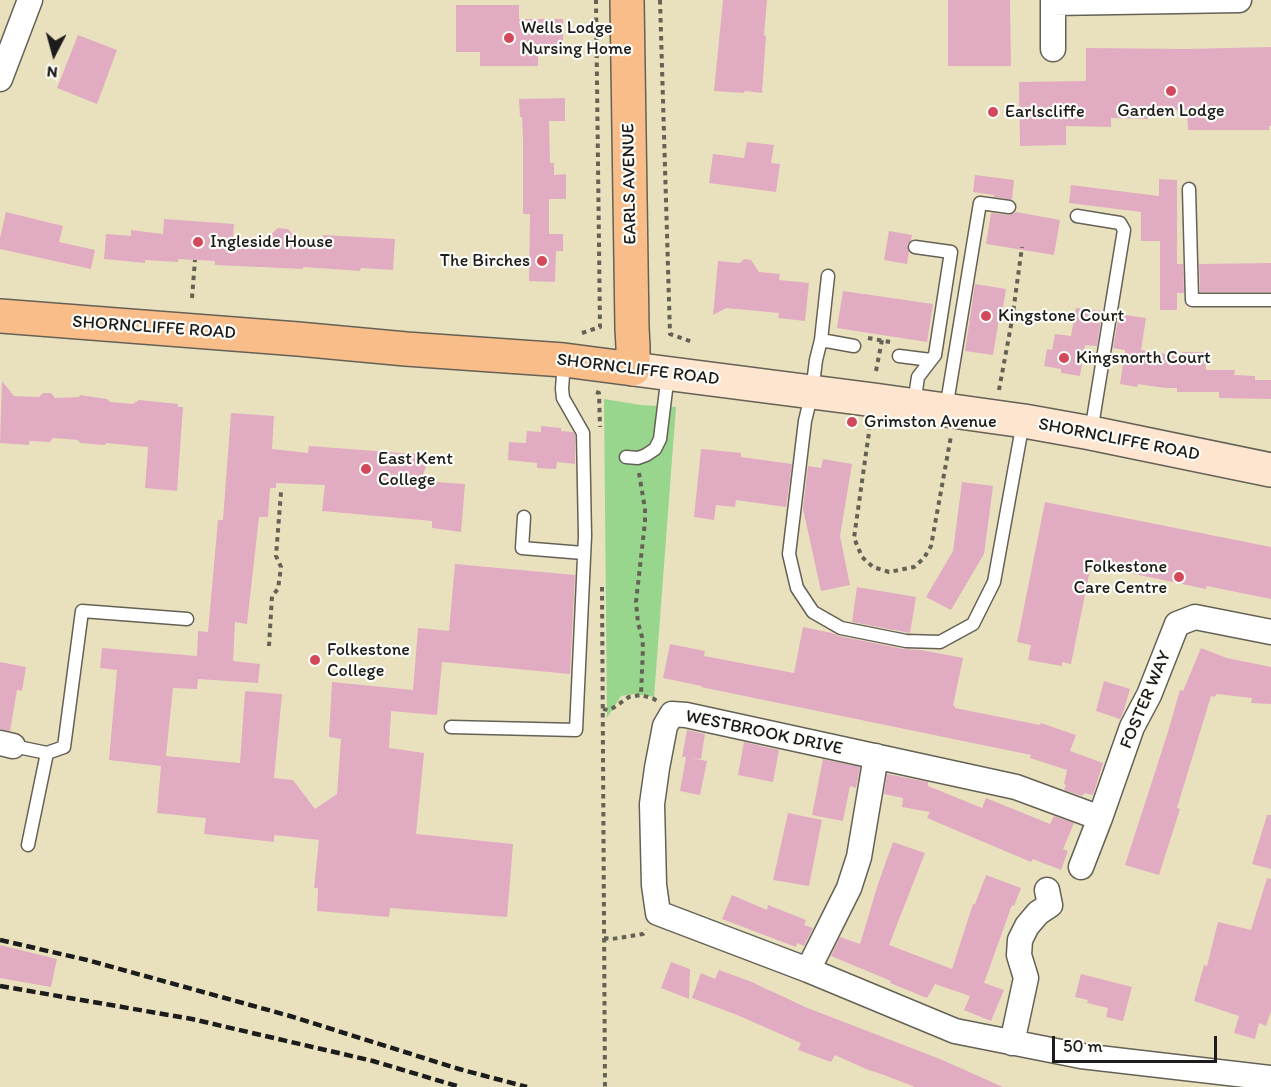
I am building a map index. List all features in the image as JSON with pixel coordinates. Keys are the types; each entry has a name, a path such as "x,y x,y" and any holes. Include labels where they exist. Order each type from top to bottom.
{"highway":[{"name":"EARLS AVENUE","path":"627,0 633,369"},
{"name":"SHORNCLIFFE ROAD","path":"0,316 564,360 633,369"}],"main road":[{"name":"SHORNCLIFFE ROAD","path":"633,369 812,392 875,386 913,406 1024,421 1271,470"}],"street":[{"path":"0,80 30,0"},
{"path":"1053,49 1053,1 1239,0"},
{"name":"FOSTER WAY","path":"1081,867 1132,727 1149,695 1177,624 1195,616 1271,632"},
{"name":"WESTBROOK DRIVE","path":"658,913 654,885 652,804 665,726 672,714 686,715 1016,787 1100,818"},
{"path":"808,970 849,888 859,857 876,756"},
{"path":"1012,1043 1025,984 1025,974 1019,955 1020,940 1027,926 1050,905 1047,891"},
{"path":"658,913 808,970 955,1031 1081,1056 1271,1078"}],"lane":[{"path":"1190,189 1192,300 1271,300"},
{"path":"950,411 980,203 1009,207"},
{"path":"1077,216 1120,223 1124,230 1091,433"},
{"path":"913,406 918,377 935,355 951,252 915,247"},
{"path":"828,276 821,340 805,421 789,554 797,588 813,612 841,628 906,641 940,642 973,624 994,582 1024,421"},
{"path":"821,340 854,346"},
{"path":"899,356 931,360"},
{"path":"451,727 576,730 585,536 583,433 563,398 564,360"},
{"path":"632,458 646,455 655,449 660,440 669,373"},
{"path":"524,516 522,548 584,553"},
{"path":"6,744 47,753 64,747 82,611 187,619"},
{"path":"28,844 47,753"}],"path":[{"path":"582,333 600,327 596,0"},
{"path":"660,0 670,334 693,342"},
{"path":"999,390 1022,247"},
{"path":"192,298 195,260"},
{"path":"882,340 854,538 861,557 873,567 889,572 915,567 931,546 950,411"},
{"path":"599,393 600,428"},
{"path":"632,458 645,509 636,602 643,647 641,695"},
{"path":"269,646 272,596 278,589 281,567 276,556 281,492"},
{"path":"602,580 605,1087"},
{"path":"603,709 608,710 629,697 641,695 654,699 672,714"},
{"path":"604,938 644,934 655,923 658,913"}],"green space":[{"path":"604,399 641,405 676,407 654,697 634,694 621,696 607,718"}],"building":[{"path":"723,0 767,0 762,93 714,91"},
{"path":"948,0 1010,0 1011,66 948,66"},
{"name":"Wells Lodge Nursing Home","path":"456,5 519,5 519,19 563,19 563,52 538,52 538,66 480,66 480,52 456,52"},
{"path":"78,35 117,50 97,104 57,88"},
{"path":"1271,47 1271,126 1269,130 1188,130 1187,110 1148,110 1148,119 1111,118 1111,127 1066,126 1066,145 1020,146 1019,82 1086,81 1086,48"},
{"path":"565,98 565,121 549,121 550,163 554,163 554,175 566,174 566,199 549,199 549,234 563,234 563,251 556,251 555,282 529,281 530,214 523,214 523,139 519,99"},
{"path":"747,142 774,145 771,163 780,164 776,192 709,183 713,154 744,158"},
{"path":"975,175 1014,180 1012,200 973,192"},
{"path":"1159,179 1177,180 1177,264 1183,264 1184,293 1177,293 1177,310 1160,310 1160,241 1141,241 1141,212 1069,203 1071,185 1159,196"},
{"path":"6,212 63,226 59,242 95,250 91,269 0,249"},
{"path":"1016,212 1060,220 1054,255 986,244 991,213 1008,215"},
{"path":"164,219 234,224 233,237 267,238 278,228 288,229 298,240 323,242 323,235 395,239 393,270 361,268 360,271 215,265 215,261 178,259 178,262 145,260 145,263 104,259 106,234 131,236 131,230 163,234"},
{"path":"889,231 912,235 907,245 909,252 907,264 884,260"},
{"path":"744,259 751,260 759,272 780,274 779,280 809,283 805,321 778,318 779,313 726,308 713,315 718,261 740,263"},
{"path":"1271,263 1271,292 1200,292 1199,264"},
{"name":"Kingstone Court","path":"975,284 1006,289 993,355 965,351"},
{"path":"843,291 933,304 927,342 837,328"},
{"path":"1076,308 1102,311 1097,346 1085,345 1080,376 1061,373 1061,369 1044,366 1047,349 1052,350 1055,334 1071,336"},
{"path":"1119,314 1146,318 1141,350 1182,357 1182,352 1205,352 1206,370 1235,370 1234,375 1255,376 1255,380 1271,380 1271,399 1219,398 1219,392 1177,392 1177,388 1138,384 1137,387 1120,384 1125,350 1113,348"},
{"path":"2,381 14,396 39,397 43,393 51,393 55,398 79,397 80,395 107,399 110,402 133,404 139,400 178,404 178,407 183,407 177,491 145,488 148,447 80,443 78,440 53,438 50,442 29,441 29,445 0,443"},
{"path":"231,413 274,416 272,449 308,453 309,446 430,455 421,481 465,484 461,532 432,528 432,521 322,511 325,485 276,483 276,488 270,488 268,517 259,517 247,624 235,622 233,661 260,664 258,683 198,679 197,689 173,688 166,756 240,763 245,691 282,694 274,778 293,780 315,809 337,794 341,739 329,737 332,682 413,690 418,628 449,631 455,564 575,575 570,674 442,662 437,715 391,711 389,748 424,753 416,834 513,844 507,917 390,908 389,917 317,911 318,888 314,888 319,840 274,835 274,842 204,834 206,818 157,813 161,766 109,760 117,670 100,668 102,648 197,656 198,631 208,632 218,520 223,520"},
{"path":"541,426 573,432 575,435 575,464 557,462 556,469 537,468 537,463 508,460 509,442 526,443 527,431 541,432"},
{"path":"701,449 741,453 741,457 792,464 786,507 736,500 735,507 716,505 714,520 694,517"},
{"path":"823,459 852,464 840,536 850,585 821,591 803,509 808,466 821,468"},
{"path":"962,482 993,486 984,554 951,610 926,597 953,551"},
{"name":"Folkestone Care Centre","path":"1045,502 1271,547 1271,599 1207,586 1206,589 1091,565 1071,664 1062,662 1062,666 1028,660 1031,645 1017,642"},
{"path":"857,587 916,597 910,633 852,622"},
{"path":"803,627 904,649 963,658 953,706 1040,725 1041,723 1076,735 1070,751 1103,763 1093,795 1084,793 1083,796 1064,790 1067,770 1030,758 1031,755 663,678 670,644 705,651 704,656 794,673"},
{"path":"1201,648 1227,658 1271,667 1271,704 1251,703 1252,698 1217,694 1214,697 1211,696 1159,875 1125,865 1180,690 1183,691"},
{"path":"0,662 26,667 22,691 17,690 10,731 0,729"},
{"path":"1104,681 1130,689 1120,719 1096,711"},
{"path":"687,730 705,734 701,759 691,758 707,761 700,795 680,791 686,757 682,757"},
{"path":"744,742 779,750 773,782 738,775"},
{"path":"823,759 860,767 856,788 850,786 843,821 812,815"},
{"path":"887,774 928,782 928,786 982,808 986,798 1050,824 1054,816 1074,823 1063,849 1068,851 1061,870 1033,859 1031,862 927,818 930,812 902,807 903,798 884,794"},
{"path":"788,813 822,820 809,886 773,880"},
{"path":"1267,815 1271,815 1271,869 1252,864"},
{"path":"893,842 925,853 889,945 952,969 973,904 975,904 986,875 1021,888 1014,906 1012,905 984,983 1004,990 991,1021 964,1010 970,996 935,984 927,998 831,956 840,937 860,944"},
{"path":"1267,878 1271,879 1271,1011 1266,1026 1259,1023 1255,1039 1234,1033 1239,1016 1194,1001 1204,965 1207,966 1218,922 1251,930"},
{"path":"732,895 767,910 768,905 806,920 804,925 813,928 804,946 797,943 796,947 722,919"},
{"path":"0,945 57,959 51,987 0,978"},
{"path":"671,962 690,969 689,999 661,988"},
{"path":"719,970 752,982 805,1007 940,1059 1003,1087 915,1087 835,1055 831,1062 798,1050 801,1043 692,998 701,973 715,979"},
{"path":"1081,974 1132,987 1123,1021 1106,1017 1108,1008 1087,1003 1088,1000 1075,997"}],"railway":[{"path":"0,940 87,960 290,1016 459,1069 527,1087"},
{"path":"0,986 192,1019 373,1061 460,1087"}],"place":[{"name":"Wells Lodge Nursing Home","path":"509,38"},
{"name":"Garden Lodge","path":"1171,91"},
{"name":"Earlscliffe","path":"993,112"},
{"name":"Ingleside House","path":"198,242"},
{"name":"The Birches","path":"542,261"},
{"name":"Kingstone Court","path":"986,316"},
{"name":"Kingsnorth Court","path":"1064,358"},
{"name":"Grimston Avenue","path":"852,422"},
{"name":"East Kent College","path":"366,469"},
{"name":"Folkestone Care Centre","path":"1179,577"},
{"name":"Folkestone College","path":"315,660"}]}
